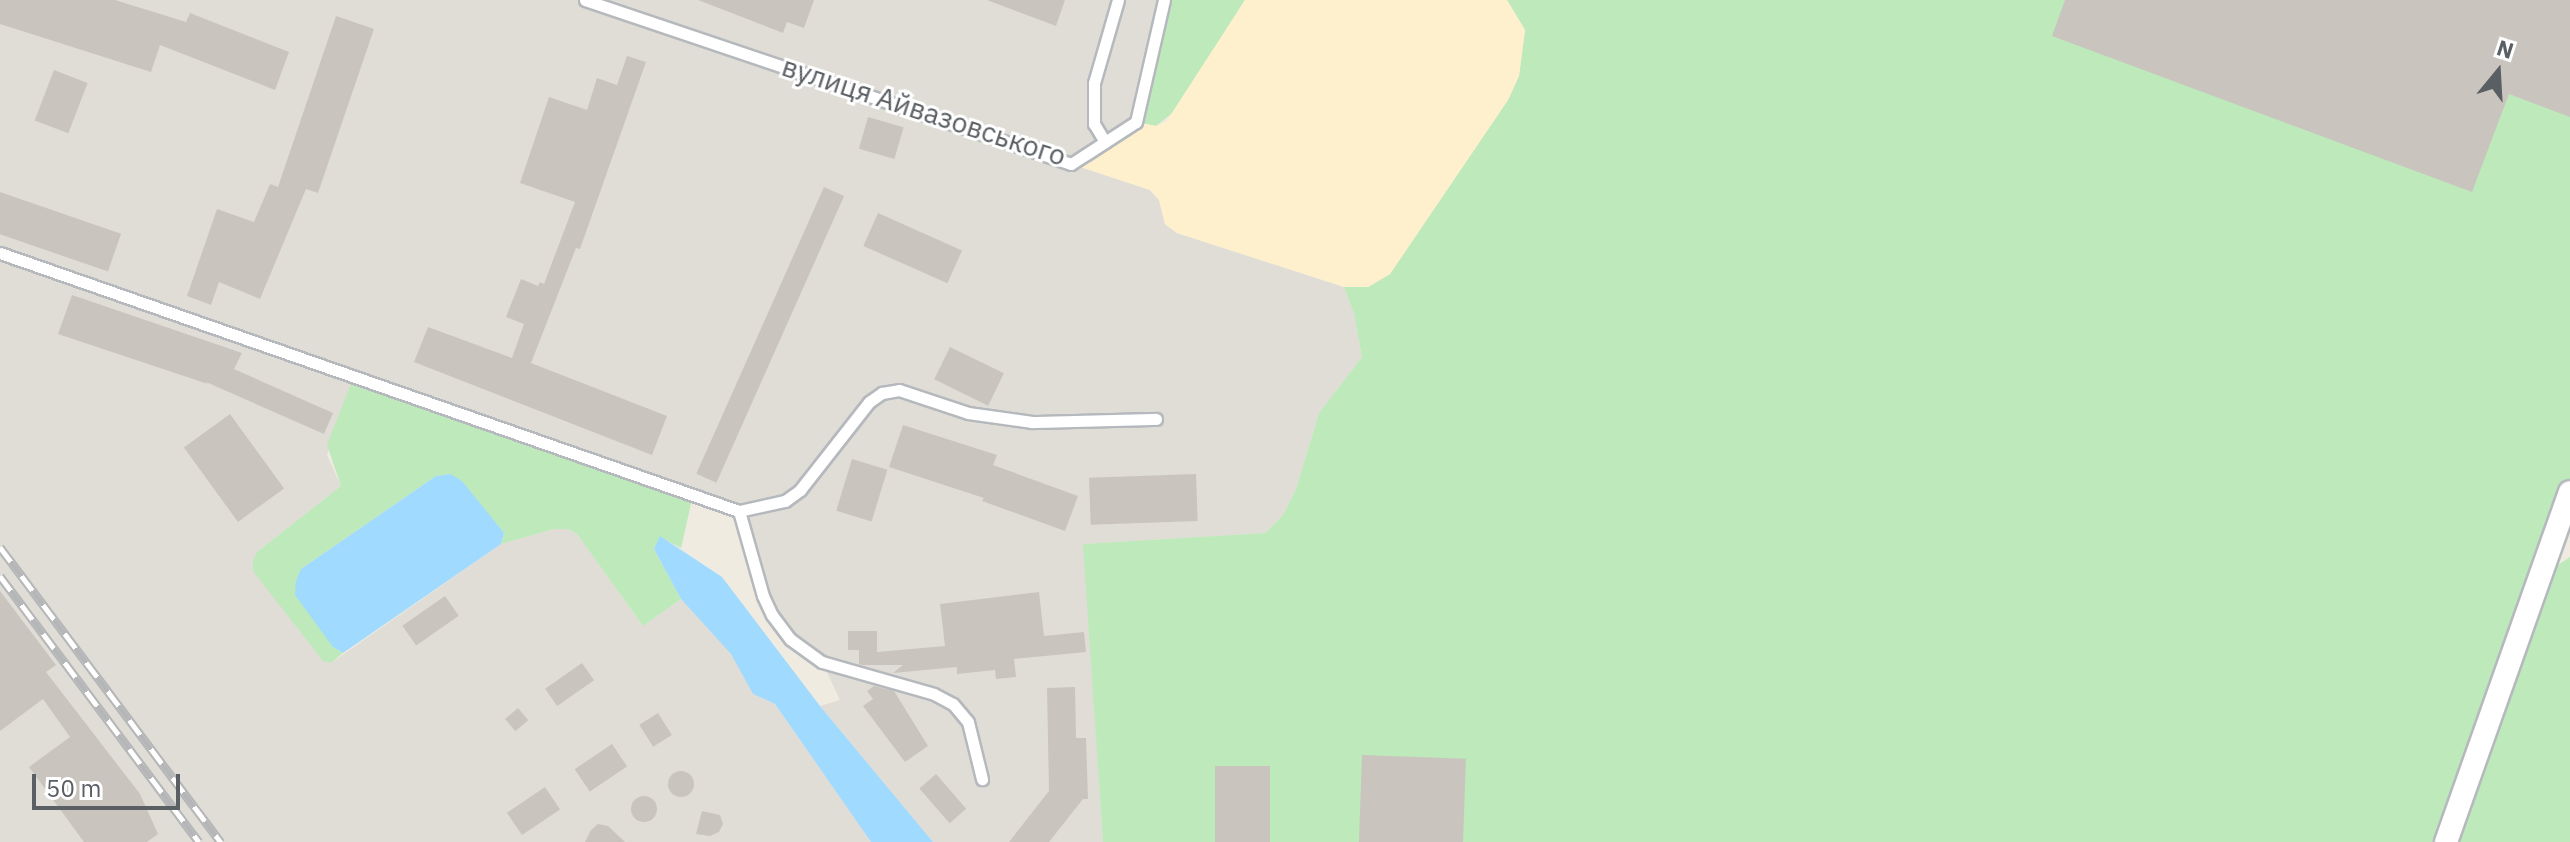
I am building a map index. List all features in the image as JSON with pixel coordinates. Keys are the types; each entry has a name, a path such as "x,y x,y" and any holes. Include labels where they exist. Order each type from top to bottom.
{"street":[{"path":"2446,842 2570,492"}],"lane":[{"name":"вулиця Айвазовського","path":"585,0 1071,164 1136,122 1164,0"},
{"path":"1105,142 1094,124 1094,83 1118,0"},
{"path":"0,253 739,511 785,501 800,490 869,402 882,393 899,390 968,413 1032,422 1156,419"},
{"path":"739,511 763,596 772,615 790,639 822,662 844,671 934,694 953,704 968,722 982,779"}],"shaded area":[{"path":"0,0 1164,0 1136,122 1072,164 1150,190 1159,200 1165,224 1177,233 1344,287 1354,314 1362,357 1319,413 1296,489 1283,515 1265,533 1084,544 1103,842 933,842 820,706 840,700 822,662 772,615 739,511 355,377 327,455 341,486 257,552 331,663 501,544 554,529 568,529 577,534 643,626 681,599 732,654 753,694 775,704 871,842 0,842"}],"green space":[{"path":"1164,0 1245,0 1175,111 1156,126 1136,122"},
{"path":"1507,0 2570,0 2570,501 2546,573 2570,557 2570,842 1103,842 1083,544 1265,533 1283,515 1296,489 1319,413 1362,357 1354,314 1344,287 1368,287 1390,274 1508,100 1519,76 1525,30"},
{"path":"354,376 693,495 681,548 660,537 654,549 681,599 643,626 577,534 568,529 554,529 501,544 504,533 450,474 436,476 301,569 333,647 343,653 331,663 323,661 253,571 253,560 257,552 341,486 327,445"}],"sand":[{"path":"1245,0 1507,0 1525,30 1519,76 1508,100 1390,274 1368,287 1344,287 1177,233 1165,224 1159,200 1150,190 1071,164 1136,122 1156,126 1166,122"}],"water":[{"path":"450,474 462,481 504,533 501,544 343,653 333,647 295,595 301,569 436,476"},
{"path":"660,536 722,577 820,706 933,842 871,842 775,704 753,694 731,654 681,599 654,549"}],"building":[{"path":"0,0 115,0 186,22 190,13 289,52 275,90 160,45 151,72 0,24"},
{"path":"698,0 814,0 804,28 787,22 783,33"},
{"path":"987,0 1065,0 1056,26"},
{"path":"2065,0 2570,0 2570,117 2509,94 2472,192 2052,36"},
{"path":"336,16 374,29 318,193 306,189 260,299 219,282 211,305 187,296 217,209 254,222 270,184 278,187"},
{"path":"627,56 646,62 580,249 576,248 531,363 667,416 652,455 414,362 428,327 512,358 524,324 506,317 521,279 538,286 540,282 544,284 575,202 520,183 549,97 587,110 597,78 617,85"},
{"path":"54,70 88,83 68,133 35,120"},
{"path":"868,117 904,127 894,159 859,149"},
{"path":"824,187 844,196 716,483 696,474"},
{"path":"0,192 121,234 108,271 0,234"},
{"path":"878,213 962,250 947,283 863,246"},
{"path":"72,295 242,353 234,369 333,413 324,434 206,382 208,384 58,334"},
{"path":"950,347 1004,373 988,406 934,379"},
{"path":"230,414 284,488 238,522 184,448"},
{"path":"903,425 997,455 993,465 1078,496 1065,531 982,501 984,498 889,467"},
{"path":"852,459 887,470 872,521 836,511"},
{"path":"1196,474 1198,521 1091,525 1089,478"},
{"path":"0,591 56,665 46,672 140,794 158,834 147,842 84,842 29,767 70,737 43,699 0,731"},
{"path":"1039,592 1044,636 1084,632 1086,652 1014,659 1016,677 996,679 995,670 957,674 957,667 893,673 903,665 859,664 859,650 848,650 848,631 877,631 877,652 945,646 940,604"},
{"path":"445,596 459,616 416,645 402,626"},
{"path":"582,663 594,680 557,706 545,689"},
{"path":"874,686 894,691 928,746 905,762 863,706 873,699 867,691"},
{"path":"1075,687 1076,738 1086,738 1088,799 1083,799 1049,842 1009,842 1049,791 1047,688"},
{"path":"518,708 528,720 515,731 505,719"},
{"path":"658,713 672,735 653,747 639,725"},
{"path":"612,744 627,766 590,792 575,769"},
{"path":"1362,755 1466,759 1463,842 1359,842"},
{"path":"1215,766 1270,766 1270,842 1215,842"},
{"path":"681,771 690,775 694,784 690,793 681,797 672,793 668,784 672,775"},
{"path":"936,774 966,809 950,823 919,788"},
{"path":"545,787 560,809 522,835 507,813"},
{"path":"644,796 653,800 657,809 653,818 644,822 635,818 631,809 635,800"},
{"path":"702,811 720,815 723,824 719,832 710,836 696,834"},
{"path":"598,824 608,826 625,842 585,842"}],"railway":[{"path":"0,547 221,842"},
{"path":"0,576 199,842"}]}
